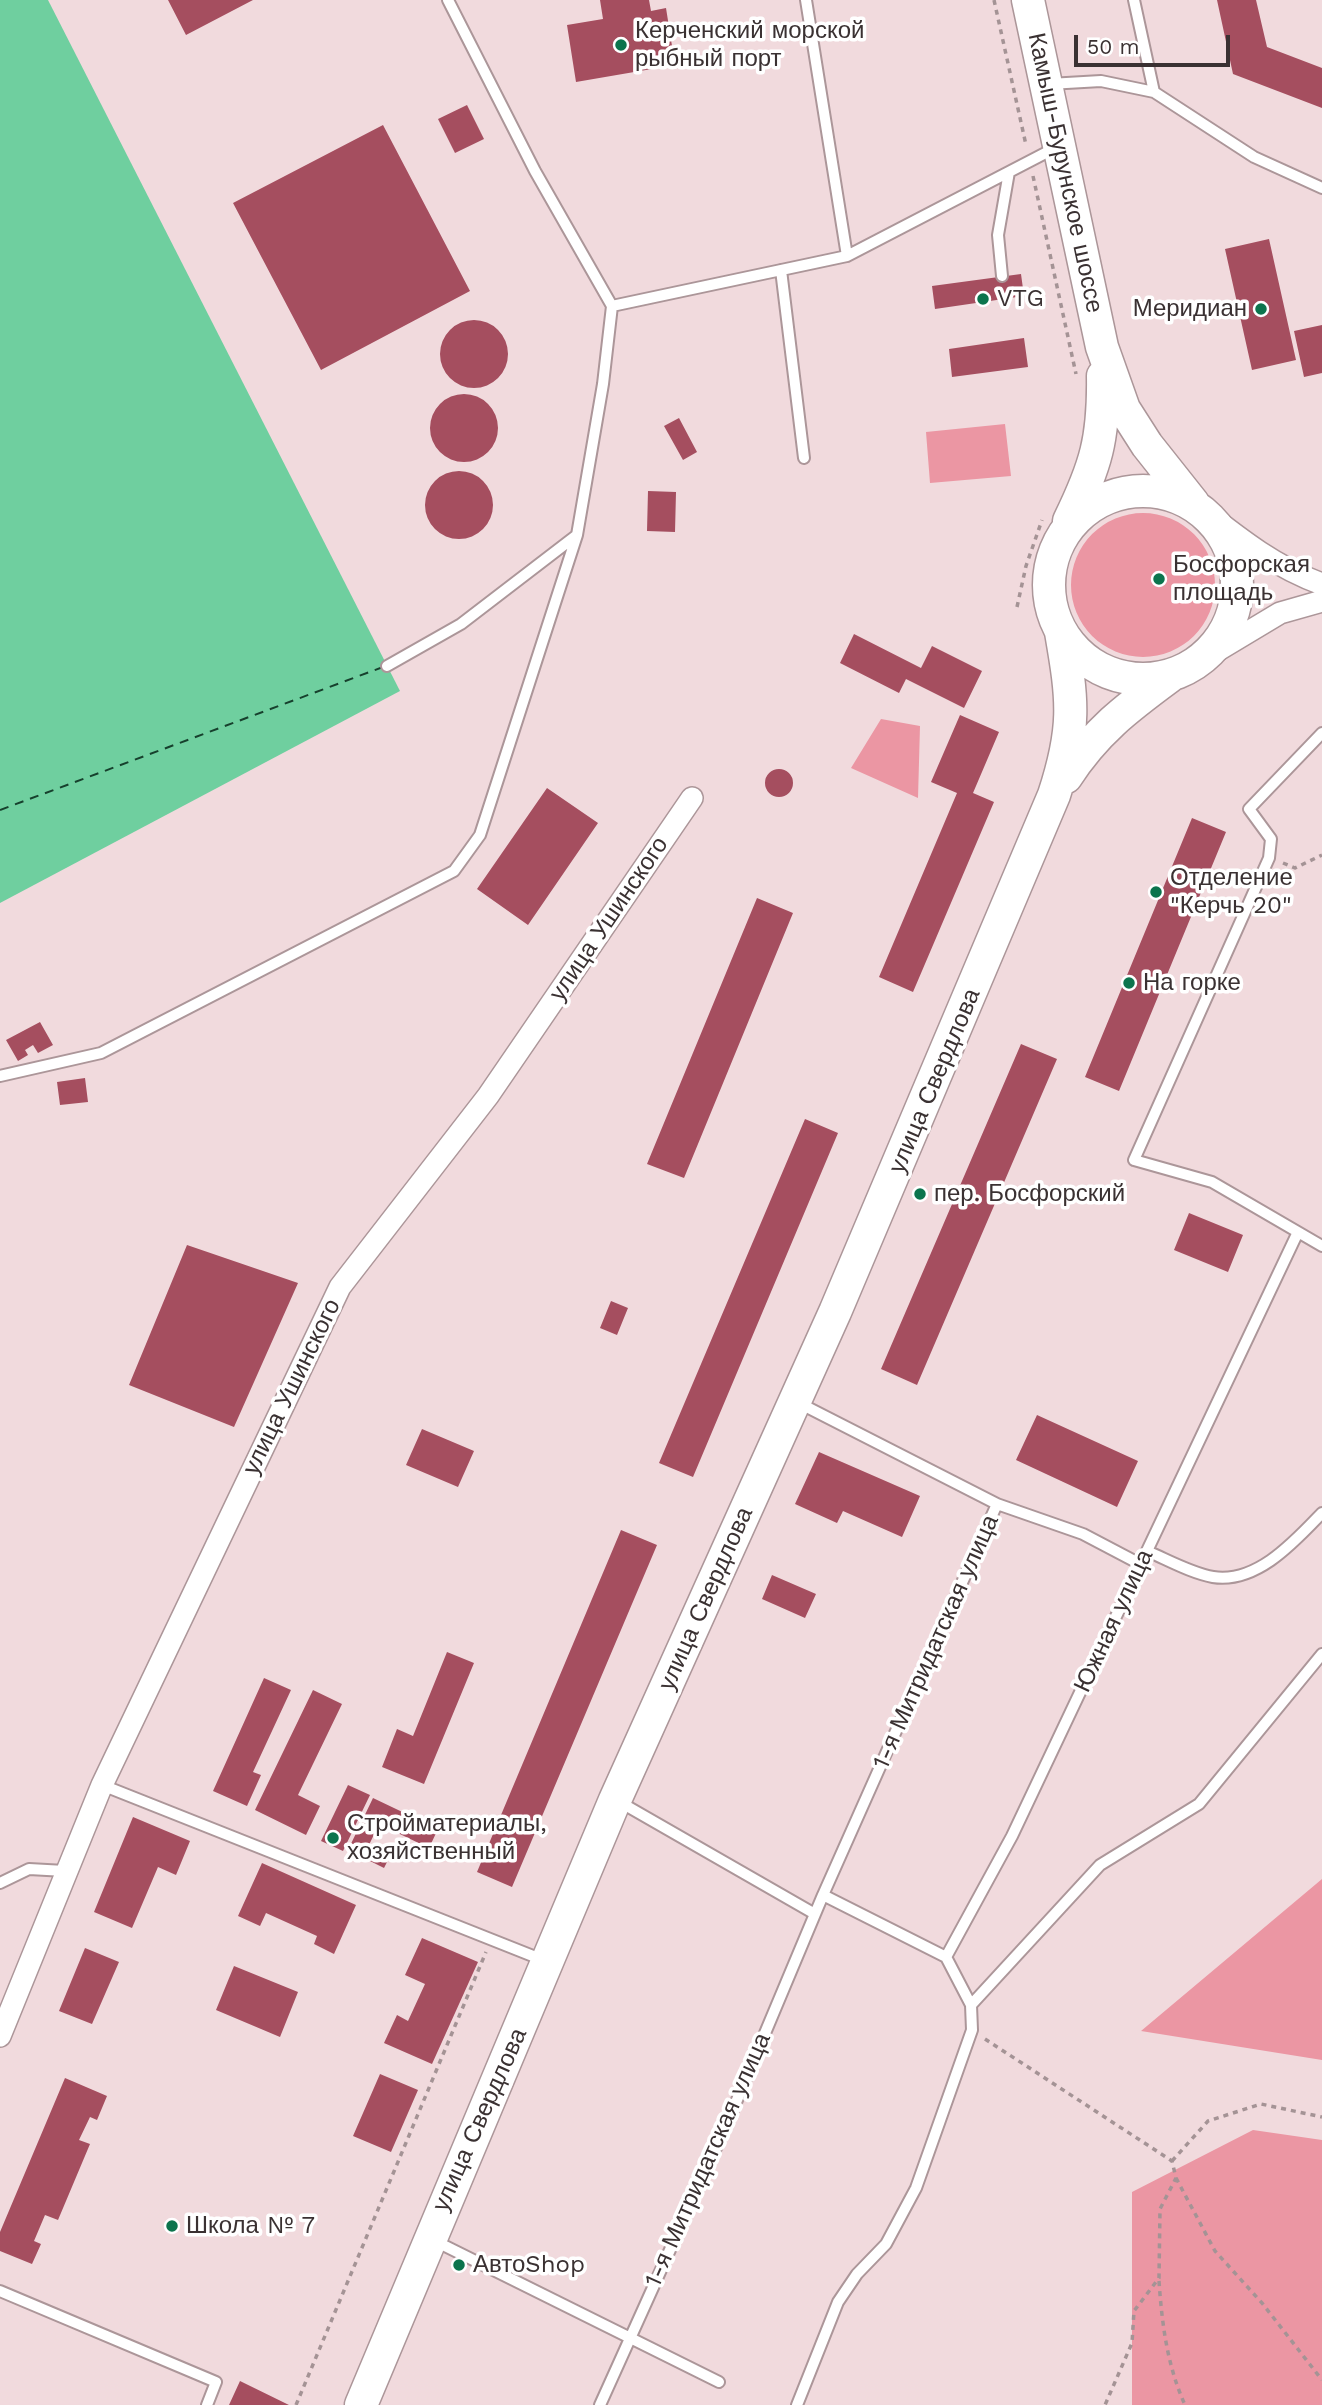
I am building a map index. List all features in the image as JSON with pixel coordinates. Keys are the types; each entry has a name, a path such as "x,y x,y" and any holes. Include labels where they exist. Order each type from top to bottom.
{"main road":[{"name":"Камыш-Бурунское шоссе","path":"1028,0 1102,347"},
{"path":"1054,796 1073,766 1108,724 1171,676 1200,661 1221,639 1234,612 1238,581 1232,551 1221,530 1147,445 1124,409 1102,347"},
{"path":"1054,796 1067,756 1073,717 1061,632 1050,602 1049,570 1091,476 1098,449 1104,423 1102,347"},
{"path":"1062,536 1084,510 1106,497 1136,490 1166,492 1199,507"},
{"path":"1061,632 1081,657 1108,673 1140,680 1171,676"},
{"name":"улица Свердлова","path":"361,2405 615,1800 795,1402 975,988 1054,796"}],"street":[{"path":"1199,507 1246,544 1293,574 1322,584"},
{"path":"1200,661 1280,612 1322,601"},
{"name":"улица Ушинского","path":"0,2036 102,1785 340,1287 488,1096 692,798"}],"lane":[{"path":"0,1076 101,1053 454,871 480,835 577,534 603,384 612,306 535,171 448,0"},
{"path":"806,0 846,256"},
{"path":"1134,0 1154,92"},
{"path":"1046,85 1101,81 1154,92 1254,158 1322,188"},
{"path":"612,306 846,256 1059,146"},
{"path":"1002,276 998,235 1009,172"},
{"path":"781,270 804,458"},
{"path":"387,666 461,624 577,534"},
{"path":"1322,733 1250,809 1271,839 1269,858 1134,1160 1212,1182 1322,1246"},
{"name":"Южная улица","path":"946,1957 1012,1836 1298,1232"},
{"path":"795,1402 997,1504 1083,1534 1142,1565"},
{"name":"1-я Митридатская улица","path":"600,2405 729,2119 823,1895 997,1504"},
{"path":"1147,1551 1210,1577 1226,1578 1259,1568 1289,1547 1322,1513"},
{"path":"971,2005 1100,1866 1199,1804 1322,1654"},
{"path":"102,1785 492,1937 549,1962"},
{"path":"615,1800 815,1914"},
{"path":"0,1882 29,1869 65,1871"},
{"path":"797,2405 838,2302 857,2274 886,2244 916,2188 972,2030 971,2005 946,1957 823,1895"},
{"path":"429,2238 719,2382"},
{"path":"0,2291 216,2382 207,2405"}],"path":[{"path":"995,0 1075,367"},
{"path":"1269,858 1295,868 1322,855"},
{"path":"296,2405 492,1937"},
{"path":"972,2030 1172,2161 1176,2178 1215,2252 1262,2303 1322,2380"},
{"path":"1172,2161 1208,2120 1262,2104 1322,2117"},
{"path":"1176,2178 1160,2209 1159,2278 1163,2331 1175,2382 1185,2405"},
{"path":"1105,2405 1132,2343 1134,2311 1159,2278"}],"shaded area":[{"path":"0,0 48,0 400,691 0,903"},
{"path":"1005,424 1011,476 930,483 926,432"},
{"path":"1143,513 1171,518 1194,534 1210,557 1215,585 1210,613 1194,636 1171,652 1143,657 1115,652 1092,636 1076,613 1071,585 1076,557 1092,534 1115,518"},
{"path":"881,719 920,726 918,798 851,768"},
{"path":"1322,1879 1322,2060 1141,2031"},
{"path":"1253,2130 1322,2140 1322,2405 1132,2405 1132,2192"}],"building":[{"path":"168,0 253,0 186,35"},
{"name":"Керченский морской рыбный порт","path":"600,0 649,0 651,11 666,8 675,65 576,82 567,25 603,19"},
{"path":"1217,0 1256,0 1267,47 1322,68 1322,108 1233,74"},
{"path":"467,105 484,139 455,153 438,119"},
{"path":"383,125 470,291 321,370 233,203"},
{"path":"1269,239 1296,360 1252,370 1225,249"},
{"path":"1021,274 1024,296 935,309 932,286"},
{"path":"474,320 487,323 498,330 505,341 508,354 505,367 498,378 487,385 474,388 461,385 450,378 443,367 440,354 443,341 450,330 461,323"},
{"path":"1322,325 1322,373 1304,377 1294,331"},
{"path":"1024,338 1028,367 952,377 949,349"},
{"path":"464,394 477,397 488,404 495,415 498,428 495,441 488,452 477,459 464,462 451,459 440,452 433,441 430,428 433,415 440,404 451,397"},
{"path":"679,418 697,452 683,460 664,426"},
{"path":"459,471 472,474 483,481 490,492 493,505 490,518 483,529 472,536 459,539 446,536 435,529 428,518 425,505 428,492 435,481 446,474"},
{"path":"648,491 676,492 675,532 647,531"},
{"path":"854,634 921,668 932,646 982,671 964,708 906,679 899,693 840,663"},
{"path":"960,715 999,732 973,793 994,802 913,992 879,977 957,793 931,782"},
{"path":"779,769 789,773 793,783 789,793 779,797 769,793 765,783 769,773"},
{"path":"547,788 598,823 528,925 477,889"},
{"path":"1192,818 1226,832 1119,1091 1085,1077"},
{"path":"757,898 793,913 684,1178 647,1164"},
{"path":"40,1022 53,1045 38,1053 33,1045 25,1050 28,1055 18,1061 6,1040"},
{"path":"1021,1044 1057,1059 917,1385 881,1369"},
{"path":"85,1078 88,1102 60,1105 57,1082"},
{"path":"805,1119 838,1133 693,1477 659,1463"},
{"path":"1189,1213 1243,1235 1228,1272 1174,1250"},
{"path":"187,1245 298,1283 234,1427 129,1385"},
{"path":"611,1301 628,1308 617,1335 600,1328"},
{"path":"1037,1415 1138,1461 1117,1507 1016,1460"},
{"path":"422,1429 474,1451 458,1487 406,1465"},
{"path":"819,1452 920,1496 902,1537 843,1511 837,1523 795,1504"},
{"path":"621,1530 657,1545 512,1887 477,1872"},
{"path":"772,1575 816,1594 805,1618 762,1599"},
{"path":"447,1652 474,1663 424,1784 382,1767 397,1729 413,1736"},
{"path":"264,1678 291,1690 253,1772 261,1775 247,1806 213,1791"},
{"path":"313,1690 342,1704 298,1795 320,1806 306,1835 255,1810"},
{"path":"348,1785 370,1795 343,1851 321,1841"},
{"path":"373,1798 438,1829 429,1848 379,1824 369,1845 390,1856 384,1868 348,1850"},
{"path":"133,1817 190,1841 176,1875 158,1867 132,1928 94,1912"},
{"path":"262,1863 356,1905 334,1954 314,1944 317,1936 266,1913 260,1926 238,1916"},
{"path":"422,1938 478,1962 432,2064 384,2043 397,2015 408,2021 425,1984 405,1975"},
{"path":"85,1948 119,1962 92,2024 59,2011"},
{"path":"234,1966 298,1992 280,2037 216,2010"},
{"path":"380,2074 418,2090 391,2152 353,2136"},
{"path":"65,2078 107,2096 97,2120 90,2117 79,2140 90,2144 58,2220 45,2215 34,2241 41,2244 32,2264 0,2251 0,2232"},
{"path":"240,2381 289,2405 229,2405"}],"ferry route":[{"path":"0,810 383,667"}],"place":[{"name":"Керченский морской рыбный порт","path":"621,45"},
{"name":"VTG","path":"983,299"},
{"name":"Меридиан","path":"1261,309"},
{"name":"Босфорская площадь","path":"1159,579"},
{"name":"Отделение \"Керчь 20\"","path":"1156,892"},
{"name":"На горке","path":"1129,983"},
{"name":"пер. Босфорский","path":"920,1194"},
{"name":"Стройматериалы, хозяйственный","path":"333,1838"},
{"name":"Школа № 7","path":"172,2226"},
{"name":"АвтоShop","path":"459,2265"}]}
